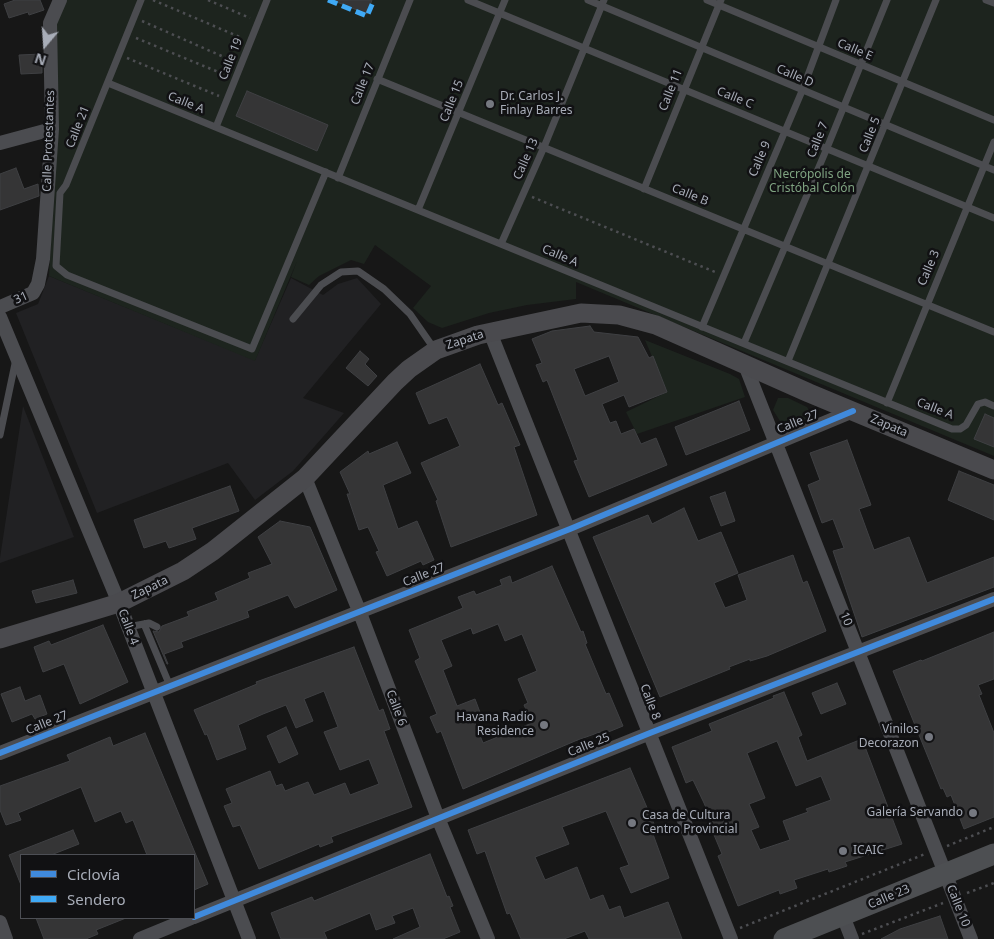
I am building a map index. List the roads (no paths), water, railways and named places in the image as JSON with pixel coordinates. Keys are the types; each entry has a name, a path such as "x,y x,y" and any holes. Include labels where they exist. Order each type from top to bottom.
{"main road":[{"name":"Zapata","path":"0,639 119,603 183,571 214,551 305,478 395,382 409,369 436,350 490,332 581,313 609,314 656,325 745,365 994,470"},
{"name":"Calle 23","path":"784,939 994,854"}],"street":[{"name":"Calle Protestantes","path":"38,284 43,259 52,129 50,22 60,0"},
{"path":"0,144 52,129"},
{"name":"31","path":"0,307 33,293 38,284"},
{"name":"Calle 4","path":"0,317 119,603 249,939"},
{"name":"Calle 8","path":"490,332 570,529 729,936"},
{"name":"10","path":"745,365 945,874"},
{"name":"Calle 27","path":"0,753 570,529 853,411"},
{"name":"Calle 6","path":"305,478 360,613 438,818 488,939"},
{"name":"Calle 25","path":"195,916 650,733 994,599"},
{"name":"Calle 10","path":"945,874 971,939"},
{"path":"843,916 852,938"},
{"name":"Calle 25","path":"140,939 187,919"},
{"path":"0,922 6,939"}],"lane":[{"name":"Calle 21","path":"142,0 66,184 60,193 56,266 67,275 252,349 326,172"},
{"name":"Calle 19","path":"216,127 266,0"},
{"name":"Calle 17","path":"338,178 410,0"},
{"name":"Calle C","path":"468,0 994,218"},
{"name":"Calle 15","path":"418,210 460,112 504,0"},
{"name":"Calle D","path":"588,0 603,3 701,48 994,170"},
{"name":"Calle E","path":"707,0 720,2 818,47 994,120"},
{"name":"Calle 9","path":"702,327 802,91 836,0"},
{"name":"Calle 7","path":"744,342 827,148 887,0"},
{"name":"Calle 5","path":"788,361 886,126 936,0"},
{"path":"986,0 994,3"},
{"name":"Calle 11","path":"644,188 720,2"},
{"name":"Calle 13","path":"501,244 544,147 603,3"},
{"name":"Calle B","path":"377,79 994,332"},
{"name":"Calle A","path":"108,83 702,327 744,342 952,429 960,429 966,425 978,404 985,402 994,406"},
{"name":"Calle 3","path":"887,403 994,142"},
{"path":"293,319 321,284 341,272 358,271 384,289 410,314 436,350"},
{"path":"0,435 17,356"},
{"path":"128,627 148,623 157,627"},
{"path":"144,624 170,686"}],"place":[{"name":"Dr. Carlos J. Finlay Barres","path":"490,104"},
{"name":"Havana Radio Residence","path":"544,725"},
{"name":"Vinilos Decorazon","path":"929,737"},
{"name":"Galería Servando","path":"973,813"},
{"name":"Casa de Cultura Centro Provincial","path":"632,823"},
{"name":"ICAIC","path":"843,851"}],"park label":[{"name":"Necrópolis de Cristóbal Colón","path":"812,182"}]}
